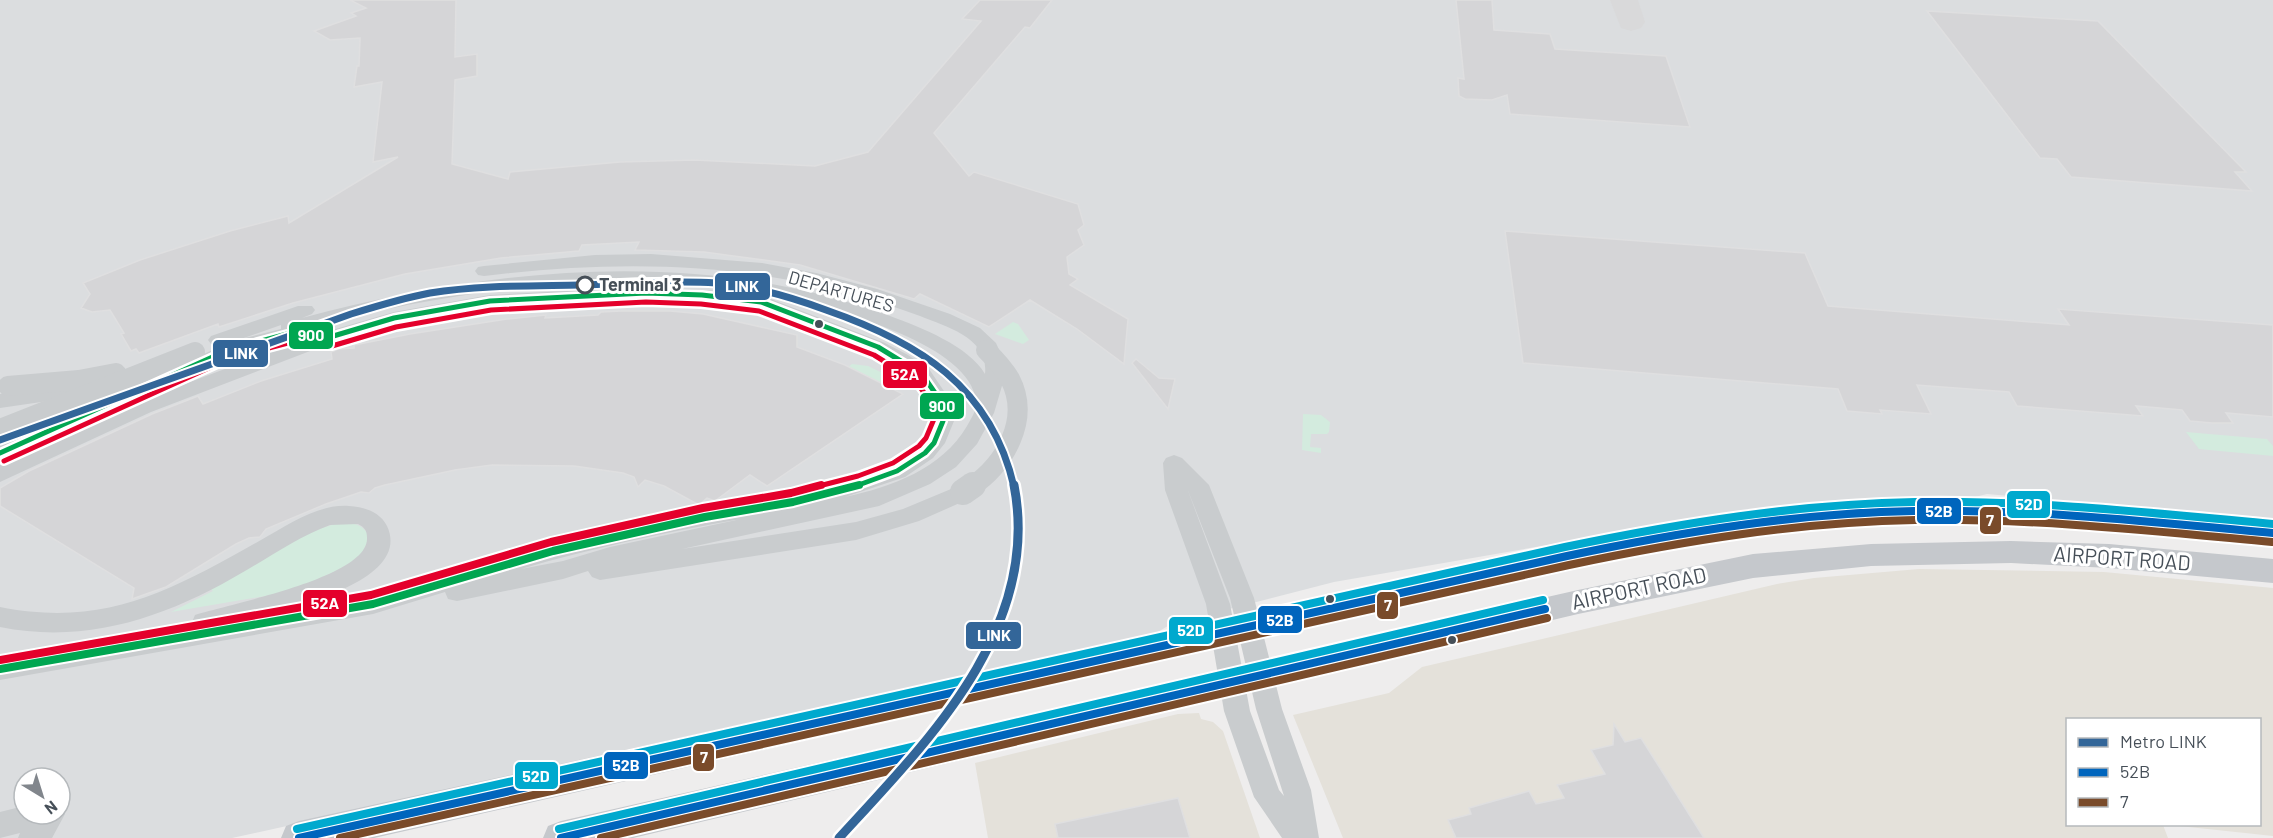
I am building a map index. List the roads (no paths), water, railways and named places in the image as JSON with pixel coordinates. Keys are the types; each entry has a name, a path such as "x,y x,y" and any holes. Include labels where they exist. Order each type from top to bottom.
{"main road":[{"name":"AIRPORT ROAD","path":"299,838 1235,629 1663,536 1714,527 1812,516 1916,511 2114,519 2273,533"},
{"name":"AIRPORT ROAD","path":"561,838 1641,587 1753,566 1827,558 1945,552 2059,553 2273,571"}],"street":[{"path":"0,452 58,413 133,373 213,341 315,307 460,274 526,264 636,259 768,268 861,290 967,328 985,341 994,358 995,378 974,434 960,452 941,468 908,487 879,498 610,556 563,570 398,605 373,604"},
{"name":"DEPARTURES","path":"0,429 193,358 253,330 321,309 390,292 499,272 553,266 620,263 707,265 777,274 881,301 931,321 986,350 1005,369 1015,387 1018,414 1013,433 992,470 963,492 934,508 856,531 597,572 563,570"},
{"path":"228,350 290,327 382,302 493,283 572,276 637,276 727,281 848,307 905,329 962,359 980,380 987,401"},
{"path":"0,474 144,406 330,337 394,318 490,302 646,293 737,298 760,302 878,347 922,374 942,403 943,421 934,443 925,453 897,471 861,485 553,551 373,604 0,669"},
{"path":"0,386 80,380 193,358 286,334 306,333 330,337"},
{"path":"0,401 56,395 114,384 193,358"},
{"path":"0,452 193,358"},
{"path":"1235,629 1242,598 1198,485 1174,462 1176,490 1218,604 1235,629 1246,679 1297,790 1305,838"},
{"path":"0,616 40,622 88,621 117,617 183,595 295,531 325,518 345,514 358,515 370,520 378,528 380,538 371,561 337,582 112,650"},
{"path":"1246,679 1237,711 1268,797 1299,838"},
{"path":"32,838 45,826"}],"metro line":[{"name":"LINK","path":"0,440 351,314 410,297 448,290 663,282 729,284 793,299 881,331 910,346 936,364 960,384 981,408 998,436 1010,469 1017,508 1017,547 1006,605 985,654 968,683 907,764 839,838"}],"place":[{"name":"Terminal 3","path":"585,285"}]}
